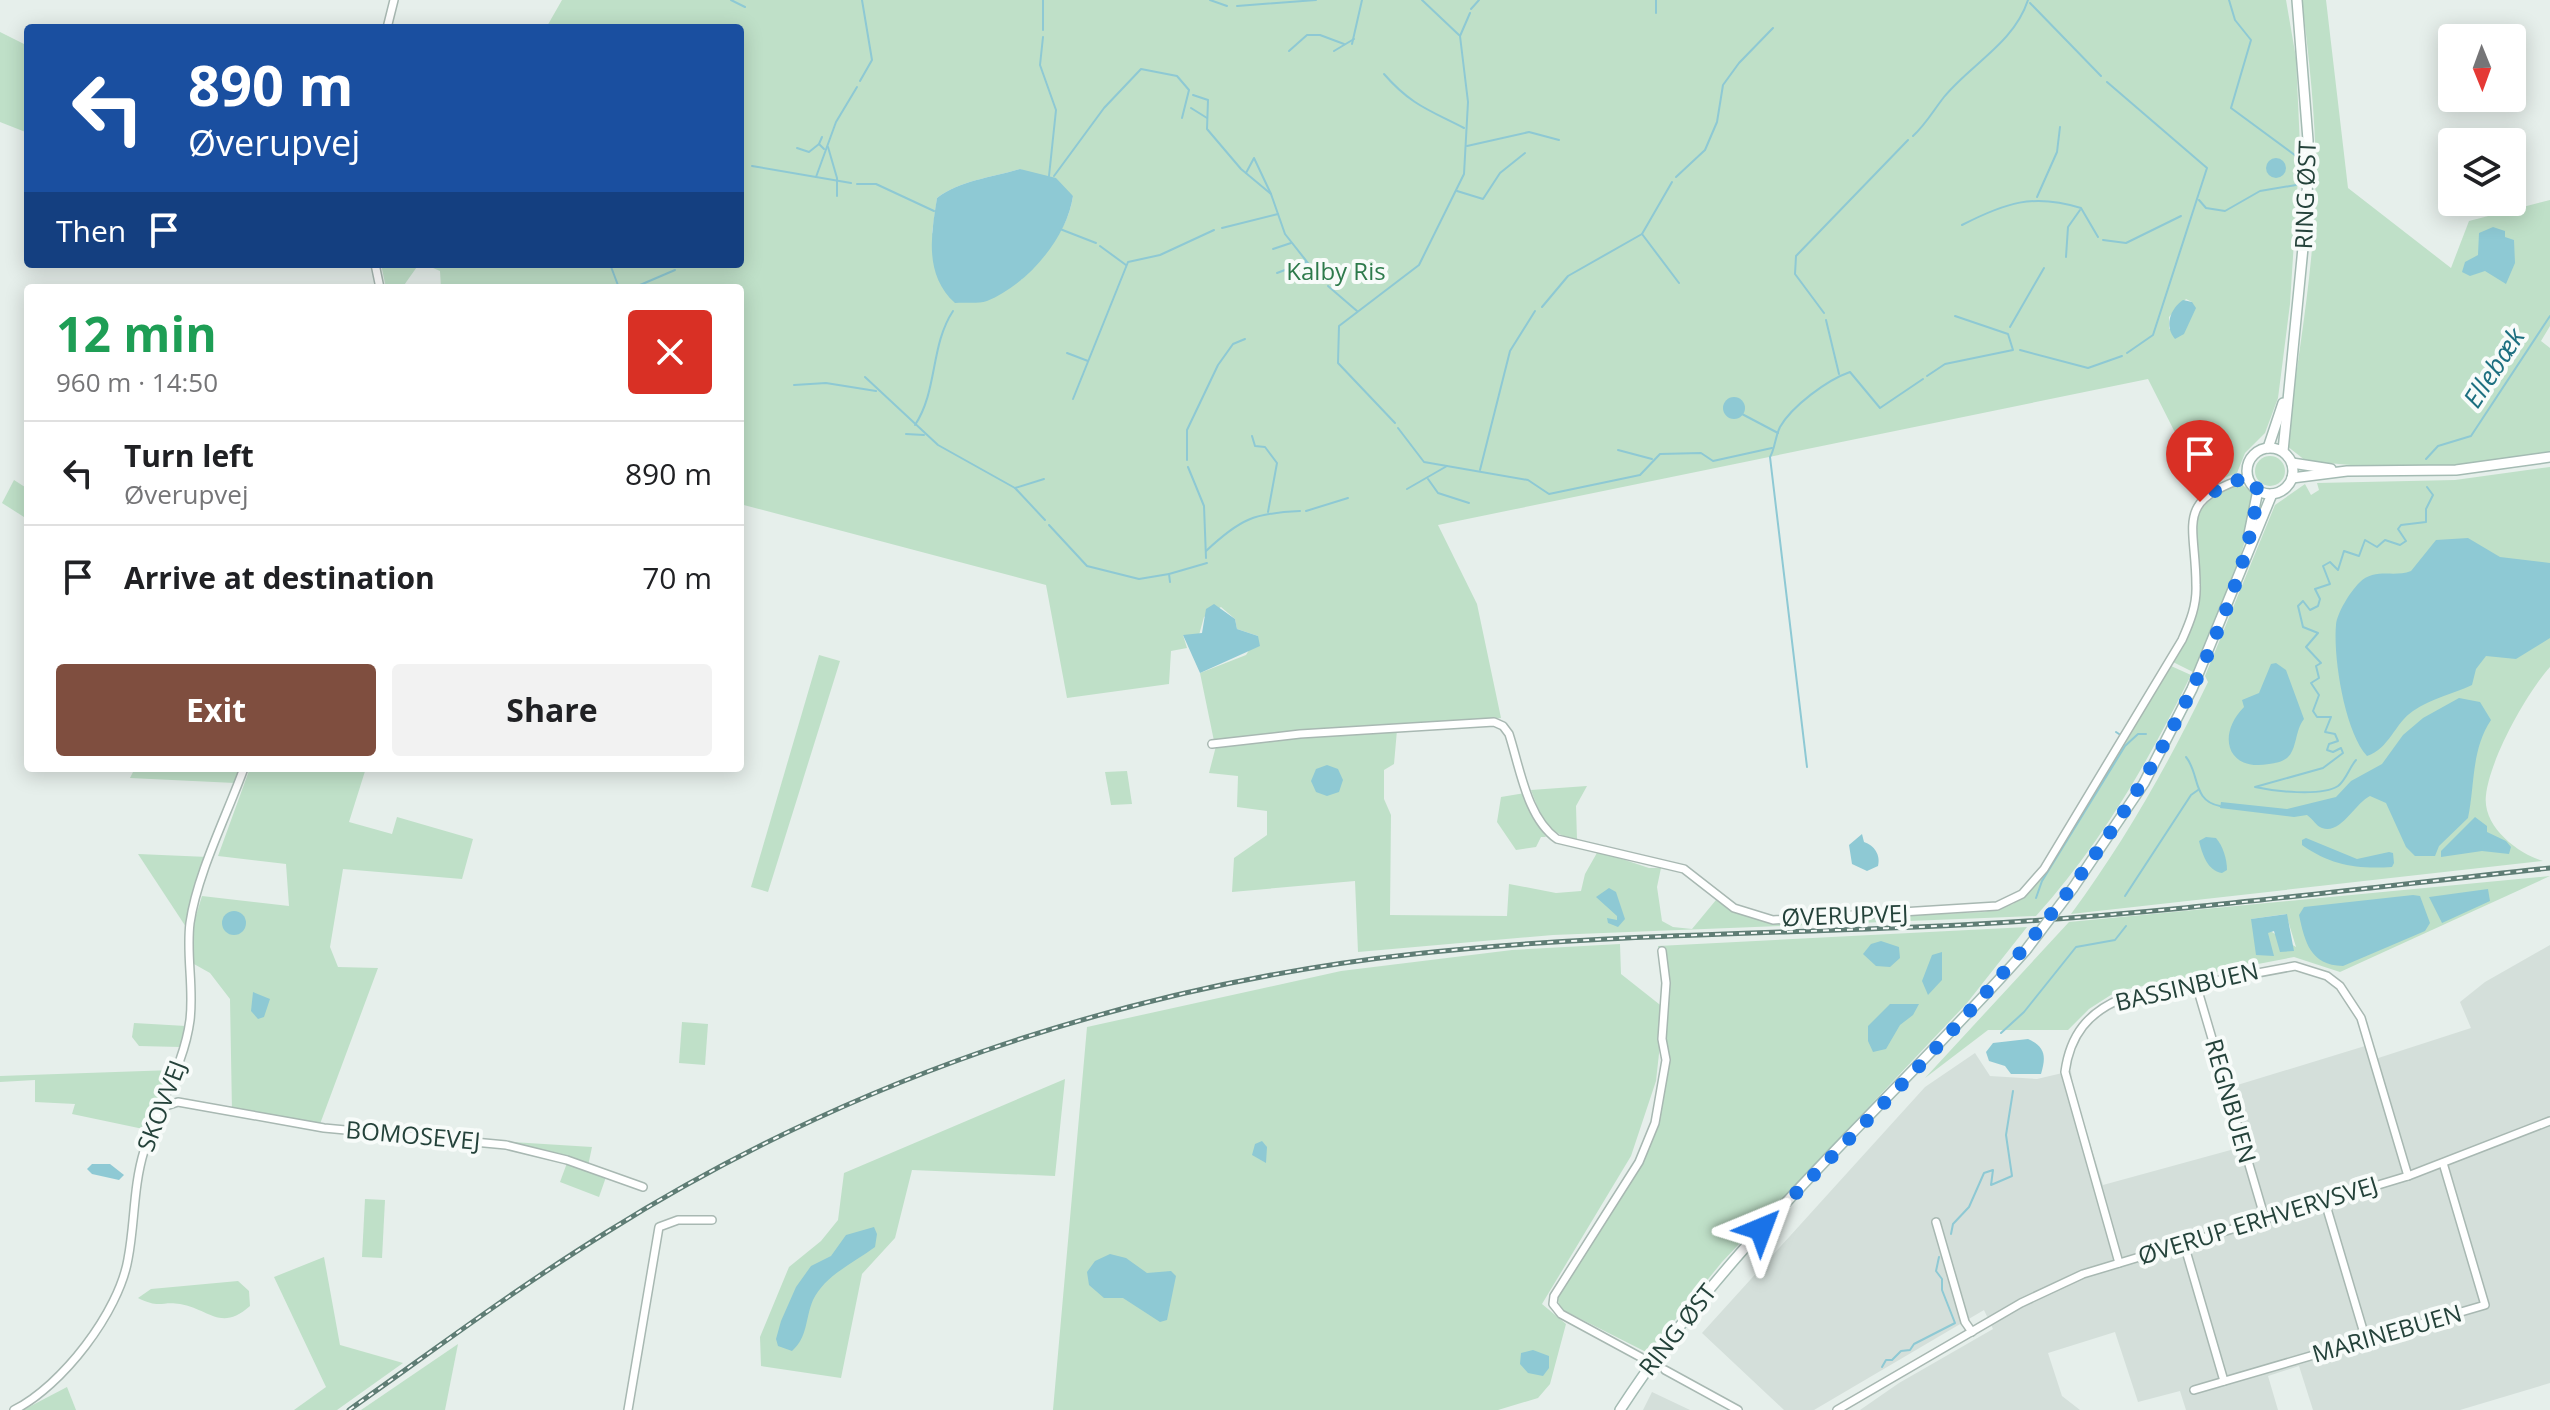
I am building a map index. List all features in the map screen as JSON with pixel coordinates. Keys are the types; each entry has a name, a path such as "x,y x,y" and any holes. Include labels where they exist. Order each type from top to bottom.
{"main road":[{"name":"RING ØST","path":"2283,451 2307,207 2308,140 2297,0"},
{"name":"RING ØST","path":"2268,448 2288,389"},
{"path":"2268,448 2283,451 2292,463 2292,478 2285,489 2272,494 2258,490 2248,477 2253,455 2268,448"},
{"path":"2292,478 2347,471 2456,470 2550,457"},
{"path":"2292,463 2347,471"},
{"name":"RING ØST","path":"2243,561 2258,490"},
{"name":"RING ØST","path":"1620,1410 1645,1371 1727,1267 2026,950 2073,888 2158,756 2215,637 2272,494"}],"street":[{"path":"388,24 394,0"},
{"name":"ØVERUPVEJ","path":"1212,744 1300,734 1494,722 1503,726 1509,734 1535,813 1548,833 1557,839 1684,869 1746,914 1794,920 1997,906 2022,894 2044,869 2182,640 2196,600 2191,526 2200,502 2223,485 2248,477"},
{"name":"SKOVVEJ","path":"14,1410 54,1382 117,1296 128,1258 141,1159 190,1023 193,910 243,772"},
{"path":"1644,1359 1561,1314 1553,1304 1554,1296 1639,1162 1655,1123 1666,1060 1662,1039 1666,983 1662,951"},
{"name":"BASSINBUEN","path":"2119,1263 2068,1089 2068,1052 2086,1021 2104,1006 2123,998 2295,966 2327,976 2340,986 2361,1018 2408,1176"},
{"name":"REGNBUEN","path":"2196,984 2265,1219"},
{"path":"168,1090 178,1102"},
{"name":"BOMOSEVEJ","path":"160,1108 178,1102 324,1128 506,1145 567,1160 643,1187"},
{"name":"ØVERUP ERHVERVSVEJ","path":"1837,1410 2062,1283 2408,1176 2550,1121"},
{"name":"MARINEBUEN","path":"2194,1390 2485,1305 2443,1163"},
{"path":"2325,1202 2366,1340"},
{"path":"628,1410 643,1307 659,1227 678,1220 712,1220"},
{"path":"1936,1222 1965,1322 1972,1332"},
{"path":"2184,1244 2224,1381"},
{"path":"1665,1370 1738,1410"},
{"name":"ØVERUP ERHVERVSVEJ","path":"1843,1410 1856,1399"}],"shaded area":[{"path":"2550,945 2550,1383 2460,1410 2313,1410 2299,1366 2268,1376 2278,1410 2186,1410 2180,1391 2138,1402 2115,1332 2048,1353 2062,1396 2080,1410 1860,1410 1899,1383 1993,1329 1984,1310 1814,1410 1784,1410 1702,1333 1925,1087 1975,1053 1990,1076 2037,1079 2071,1071 2073,1088 2103,1185 2238,1148 2221,1090 2365,1046 2369,1061 2471,1028 2460,1002 2485,982"},
{"path":"1652,1392 1690,1410 1643,1410"}],"green space":[{"name":"Kalby Ris","path":"562,0 2286,0 2296,58 2300,146 2290,304 2278,398 2265,433 2245,453 2237,473 2202,486 2148,379 1438,525 1477,604 1501,718 1214,741 1200,673 1246,655 1258,636 1237,629 1235,619 1221,607 1204,617 1199,635 1183,635 1187,648 1171,651 1169,684 1067,698 1046,585 744,505 744,284 441,284 440,271 433,268 744,268 744,24 548,24","holes":["1020,169 1073,196 1060,231 1021,280 932,233 937,198 966,183","2186,299 2192,302 2191,318 2169,329 2169,317"]},
{"path":"2302,0 2326,0 2348,188 2451,268 2469,221 2488,216 2526,216 2526,206 2550,200 2550,326 2541,341 2550,348 2550,453 2446,467 2350,465 2306,461 2287,446 2307,294 2315,202 2310,76"},
{"path":"0,32 24,44 24,131 0,122"},
{"path":"382,268 416,268 405,284 385,284"},
{"path":"2270,456 2281,460 2285,471 2281,482 2270,486 2259,482 2255,471 2259,460"},
{"path":"2550,467 2550,667 2530,693 2510,728 2494,764 2486,795 2490,817 2503,837 2523,852 2543,861 2071,914 2128,830 2208,682 2205,676 2275,505 2305,484 2311,495 2319,490 2317,483 2455,480"},
{"path":"14,480 24,486 24,517 2,503"},
{"path":"2240,483 2253,493 2245,539 2231,584 2193,672 2173,662 2198,607 2197,518 2204,506"},
{"path":"819,655 840,661 768,892 751,887"},
{"path":"2171,666 2191,675 2158,739 2102,831 2036,916 1553,935 1358,952 1355,881 1232,892 1234,858 1267,835 1267,811 1237,807 1238,776 1209,773 1216,746 1397,730 1394,764 1384,770 1384,799 1391,815 1390,915 1507,916 1509,884 1556,893 1581,891 1585,874 1598,851 1649,868 1661,868 1657,887 1662,921 1673,927 1692,929 1716,900 1736,913 1772,922 1984,912 2013,904 2037,883"},
{"path":"1127,771 1132,804 1111,805 1105,772"},
{"path":"133,772 239,772 235,783 130,778"},
{"path":"249,772 365,772 349,822 392,834 397,817 473,839 462,879 343,869 330,947 338,967 378,968 320,1124 232,1111 230,999 210,973 194,964 194,922 202,896 289,906 286,864 218,856"},
{"path":"1587,786 1576,806 1577,840 1559,833 1546,823 1531,790"},
{"path":"1525,793 1532,815 1546,837 1541,837 1536,847 1516,850 1497,822 1501,797"},
{"path":"138,854 208,857 186,927"},
{"path":"2550,876 2340,972 2294,957 2117,991 2089,1009 2068,1030 1988,1030 1925,1078 2069,922","holes":["2286,914 2296,947 2251,919"]},
{"path":"2027,927 1967,1003 1722,1262 1648,1353 1559,1308 1558,1297 1635,1175 1658,1125 1668,1060 1665,1037 1668,999 1658,946"},
{"path":"1620,944 1621,974 1664,1008 1656,1081 1631,1156 1542,1304 1566,1324 1550,1384 1538,1398 1498,1410 1053,1410 1087,1027 1341,971 1512,950"},
{"path":"682,1022 708,1024 705,1065 679,1063"},
{"path":"134,1023 186,1026 180,1047 139,1046 132,1037"},
{"path":"173,1070 148,1130 72,1114 75,1104 35,1102 35,1080 0,1082 0,1076"},
{"path":"1065,1079 1055,1176 912,1170 895,1238 862,1274 841,1378 761,1366 760,1337 789,1267 821,1241 838,1220 844,1173"},
{"path":"494,1141 592,1147 588,1166"},
{"path":"567,1163 606,1177 599,1197 560,1182"},
{"path":"365,1199 385,1200 382,1258 362,1257"},
{"path":"324,1257 340,1345 403,1363 337,1410 294,1410 326,1387 274,1277"},
{"path":"238,1281 249,1291 250,1306 231,1317 215,1317 180,1304 156,1304 138,1298 151,1289"},
{"path":"458,1344 445,1410 361,1410"},
{"path":"67,1387 76,1410 23,1410"}],"water":[{"path":"2276,158 2283,161 2286,168 2283,175 2276,178 2269,175 2266,168 2269,161"},
{"path":"1020,169 1056,178 1073,196 1063,228 1043,258 1002,294 987,301 955,303 938,280 934,267 932,240 937,198 966,183"},
{"path":"2493,227 2505,231 2505,237 2514,240 2515,263 2506,284 2485,271 2470,276 2462,272 2465,262 2478,255 2479,233"},
{"path":"2183,300 2192,302 2196,308 2184,334 2175,339 2170,329 2170,318"},
{"path":"1734,397 1742,400 1745,408 1742,416 1734,419 1726,416 1723,408 1726,400"},
{"path":"2468,538 2500,557 2550,563 2550,638 2516,659 2486,656 2476,669 2472,685 2413,711 2381,748 2367,756 2352,730 2342,694 2336,639 2341,609 2365,578 2411,571 2436,540"},
{"path":"1214,604 1235,619 1237,629 1258,636 1260,646 1200,673 1183,635 1202,633 1206,609"},
{"path":"2276,663 2286,670 2304,719 2287,758 2269,764 2243,762 2230,749 2230,728 2244,707 2242,700 2259,693 2271,664"},
{"path":"2459,698 2480,702 2491,720 2477,755 2468,818 2439,846 2435,856 2415,856 2406,847 2386,803 2370,796 2342,823 2329,829 2320,827 2307,815 2294,817 2220,808 2221,802 2287,809 2336,797 2351,781 2382,764 2403,735 2423,718"},
{"path":"1327,765 1338,769 1343,780 1339,792 1327,796 1316,792 1311,781 1316,769"},
{"path":"2475,817 2487,826 2487,832 2506,841 2511,847 2509,854 2482,851 2441,857 2441,851"},
{"path":"1862,834 1864,842 1878,854 1878,866 1867,871 1852,864 1849,845"},
{"path":"2206,837 2216,838 2223,849 2227,870 2222,873 2212,869 2204,856 2199,841"},
{"path":"2306,838 2357,859 2393,853 2394,863 2392,867 2367,867 2334,862 2302,845 2302,840"},
{"path":"1609,888 1616,892 1625,919 1618,927 1608,923 1607,918 1617,920 1617,916 1596,897"},
{"path":"2488,889 2490,901 2442,923 2429,897"},
{"path":"2420,896 2430,923 2425,931 2343,966 2332,965 2316,957 2307,943 2299,915 2304,907"},
{"path":"234,911 245,918 246,923 239,934 234,935 223,928 222,923 229,912"},
{"path":"2287,914 2294,951 2280,952 2274,931 2268,933 2274,956 2256,955 2251,919"},
{"path":"1881,941 1899,947 1900,958 1890,967 1876,966 1863,954 1871,944"},
{"path":"1942,952 1942,980 1928,995 1922,981 1932,955"},
{"path":"253,992 270,999 264,1017 258,1019 251,1011"},
{"path":"1890,1004 1919,1004 1913,1015 1900,1025 1886,1049 1873,1052 1868,1041 1868,1026"},
{"path":"2028,1039 2038,1045 2043,1053 2041,1074 2011,1074 2005,1066 1989,1061 1986,1052 1993,1043"},
{"path":"1262,1141 1267,1147 1266,1163 1252,1155 1255,1144"},
{"path":"92,1164 110,1164 124,1175 119,1180 92,1174 87,1169"},
{"path":"874,1227 877,1234 875,1247 832,1276 818,1291 797,1346 792,1351 778,1346 776,1339 781,1321 796,1287 811,1266 831,1256 846,1235"},
{"path":"1110,1254 1126,1258 1147,1273 1171,1271 1176,1276 1167,1320 1160,1322 1123,1298 1104,1298 1089,1285 1087,1272 1095,1261"},
{"path":"1533,1350 1549,1356 1549,1368 1543,1376 1528,1373 1520,1364 1521,1353"}],"waterway":[{"path":"731,0 745,7"},
{"path":"860,81 872,60 862,0"},
{"path":"1043,0 1043,30"},
{"path":"1210,0 1227,6"},
{"path":"1237,6 1316,0"},
{"path":"1352,44 1362,0"},
{"path":"1422,0 1459,35"},
{"path":"1471,9 1479,0"},
{"path":"1656,0 1656,13"},
{"path":"1913,136 1955,85 2013,29 2028,0"},
{"path":"2229,0 2235,20 2251,40 2231,108 2296,156"},
{"path":"2030,3 2101,76"},
{"path":"1395,423 1338,363 1339,326 1419,265 1464,174 1468,102 1460,36 1470,13"},
{"path":"1676,177 1705,150 1717,122 1723,85 1739,63 1773,28"},
{"path":"1289,51 1307,35 1320,35 1344,44"},
{"path":"1043,37 1040,65 1056,110 1049,176"},
{"path":"1334,51 1354,39"},
{"path":"1054,176 1104,108 1141,69 1177,76 1189,90 1182,118"},
{"path":"1384,74 1412,100 1464,128"},
{"path":"2107,82 2207,168 2153,335 2127,353"},
{"path":"816,177 836,122 857,87"},
{"path":"1193,95 1208,100 1207,129 1241,169 1271,194 1285,234 1323,282"},
{"path":"1191,108 1207,118"},
{"path":"2037,197 2057,152 2060,127"},
{"path":"1467,146 1529,132 1559,140"},
{"path":"822,137 819,144 824,149"},
{"path":"1824,313 1795,274 1796,256 1908,140"},
{"path":"797,148 809,152 819,144"},
{"path":"828,147 837,178 837,196"},
{"path":"1457,191 1483,199 1500,173 1525,153"},
{"path":"1246,173 1254,158 1271,194"},
{"path":"752,166 851,183"},
{"path":"1542,307 1568,276 1642,234 1672,182"},
{"path":"857,184 876,184 934,211"},
{"path":"2199,200 2206,208 2225,211 2260,191 2296,185"},
{"path":"1962,225 2006,206 2048,201 2081,208 2098,237"},
{"path":"2066,257 2068,227 2080,210"},
{"path":"1222,228 1278,214"},
{"path":"2103,240 2126,243 2181,216"},
{"path":"1060,229 1096,243"},
{"path":"1073,399 1128,262 1160,255 1214,230"},
{"path":"1642,234 1679,283"},
{"path":"1273,249 1291,243"},
{"path":"1100,246 1126,265"},
{"path":"1277,273 1306,262"},
{"path":"612,268 618,284"},
{"path":"2010,327 2044,268"},
{"path":"642,284 675,270"},
{"path":"1328,286 1357,311"},
{"path":"915,425 927,397 941,339 953,311"},
{"path":"1480,470 1510,351 1535,311"},
{"path":"1927,376 1945,364 2013,350 2008,334 1955,316"},
{"name":"Ellebæk","path":"2426,459 2438,446 2471,436 2550,316"},
{"path":"1826,320 1839,374"},
{"path":"1187,460 1187,430 1218,365 1233,344 1245,339"},
{"path":"2020,350 2088,368 2122,356"},
{"path":"1067,353 1088,361"},
{"path":"1807,767 1770,457 1778,431 1786,419 1831,381 1850,372 1880,408 1923,379"},
{"path":"865,377 938,445 1015,488 1045,520"},
{"path":"794,385 826,383 876,391"},
{"path":"1742,414 1778,433"},
{"path":"1398,428 1424,462 1528,480 1549,494 1640,475 1660,454 1701,453 1713,461 1772,448"},
{"path":"906,434 924,435"},
{"path":"1252,436 1255,446 1265,447 1277,463 1268,512"},
{"path":"1618,450 1652,459"},
{"path":"1407,489 1447,466"},
{"path":"1188,467 1204,506 1206,558"},
{"path":"1015,488 1044,479"},
{"path":"1428,479 1438,493 1469,503"},
{"name":"Ellebæk","path":"2356,760 2341,783 2330,789 2297,792 2255,787 2323,768 2343,753 2341,748 2333,752 2327,750 2329,744 2338,741 2335,734 2325,732 2331,717 2317,717 2313,711 2319,695 2311,683 2319,678 2316,666 2321,663 2306,647 2318,633 2303,627 2298,606 2303,601 2310,610 2318,606 2320,599 2315,589 2330,584 2323,566 2330,562 2338,570 2344,551 2359,556 2365,540 2377,547 2385,540 2400,545 2406,541 2398,529 2401,525 2426,522 2426,509 2433,495 2427,487"},
{"path":"1306,511 1348,498"},
{"path":"1206,551 1248,520 1300,511"},
{"path":"1049,525 1087,566 1139,579 1169,574"},
{"path":"1170,582 1169,574 1207,563"},
{"path":"2036,898 2042,881 2125,746 2138,734 2146,734"},
{"path":"2186,757 2205,799 2220,806"},
{"path":"2125,896 2191,795 2198,790"},
{"path":"2001,1033 2024,1012 2076,947 2115,940 2126,926"},
{"path":"1951,1234 1953,1224 1969,1207 1984,1173 1993,1170 1991,1185 2012,1176 2006,1135 2013,1091"},
{"path":"1882,1367 1886,1360 1892,1360 1901,1351 1910,1350 1914,1344 1955,1323 1942,1290 1942,1279 1936,1271 1939,1257"}],"tunnel":[{"path":"1644,1359 1665,1370"}],"railway":[{"path":"349,1410 574,1253 743,1154 838,1109 935,1069 1036,1034 1143,1003 1305,969 1482,947 1618,938 2034,921 2255,901 2550,868"}],"route":[{"path":"1761,1229 2026,950 2107,840 2144,783 2221,624 2243,561 2258,490 2248,477 2223,485 2200,502"}]}
